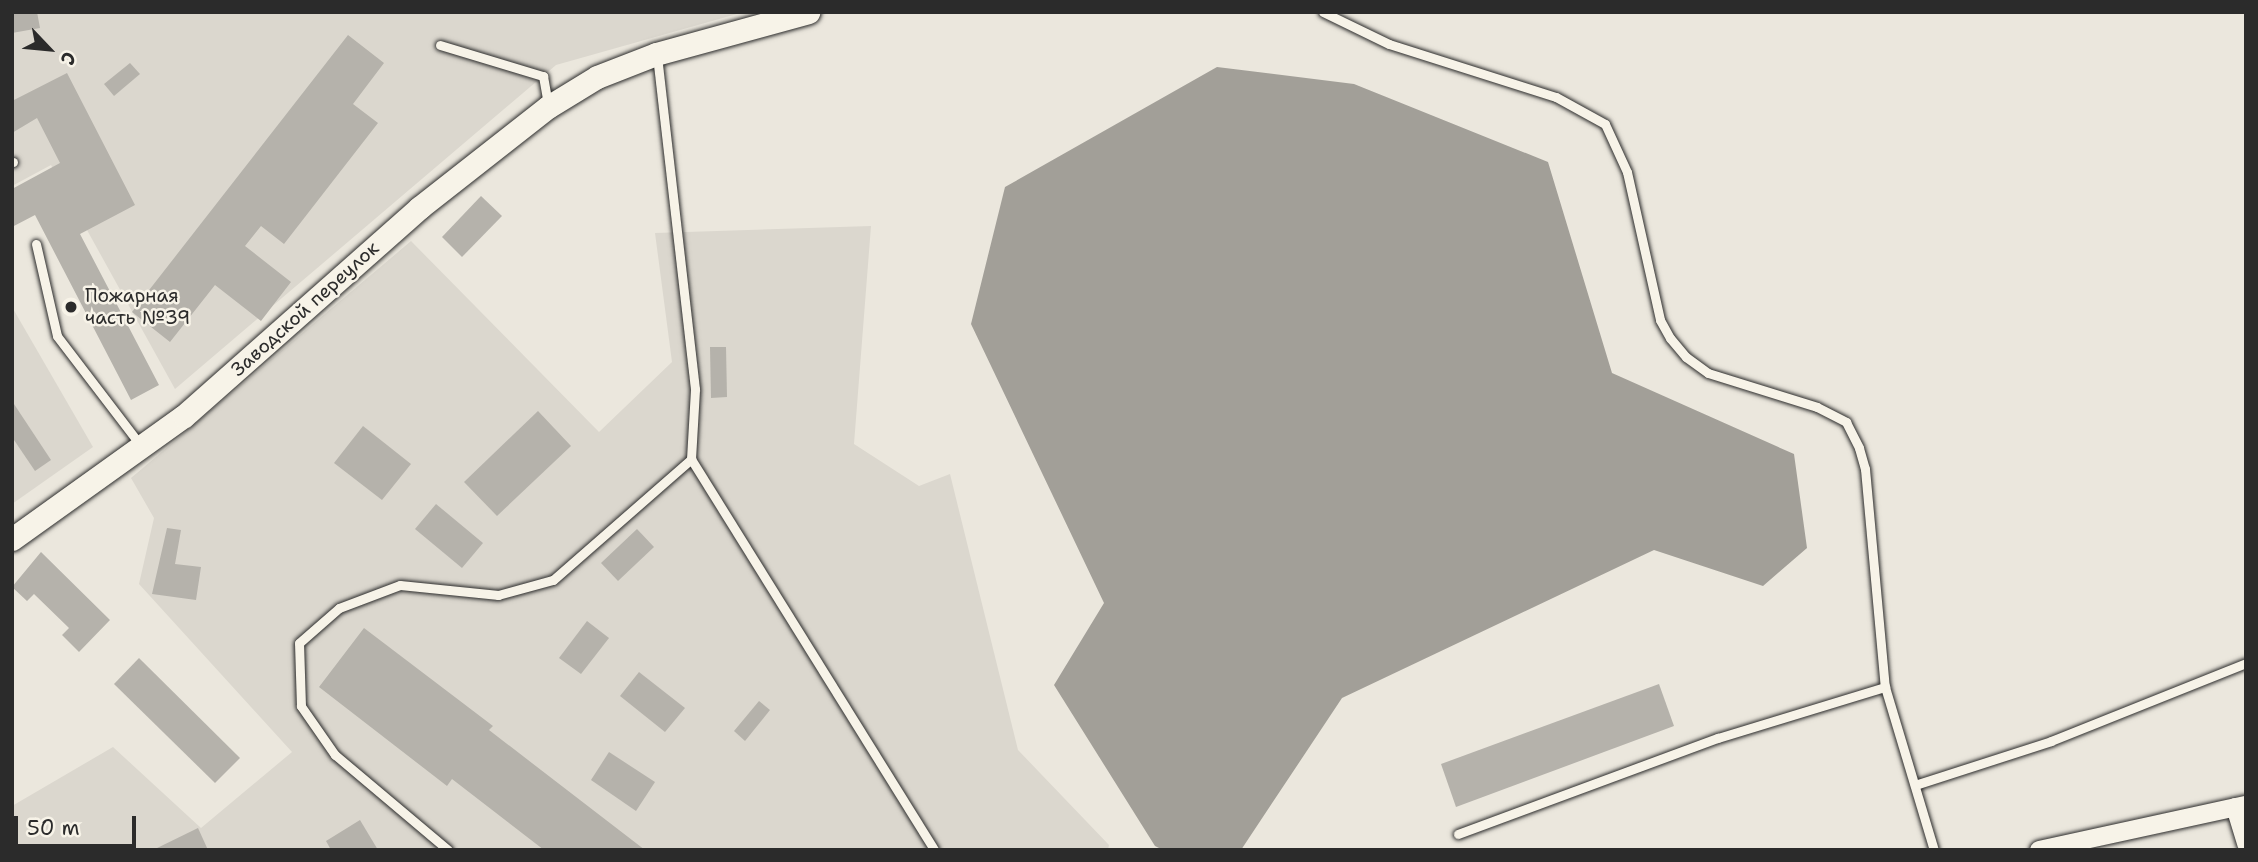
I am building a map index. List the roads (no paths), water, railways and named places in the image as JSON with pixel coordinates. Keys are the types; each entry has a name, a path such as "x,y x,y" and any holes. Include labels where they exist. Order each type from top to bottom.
{"street":[{"name":"Заводской переулок","path":"12,539 142,448 419,208 548,107 597,76 656,54 808,12"},
{"path":"2039,850 2240,806 2246,844"}],"lane":[{"path":"1323,12 1390,44 1556,97 1605,124 1627,172 1660,320 1670,338 1686,357 1708,373 1817,407 1846,422 1865,468 1885,687 1934,850"},
{"path":"440,45 543,76 548,107"},
{"path":"656,54 695,389 691,459 934,850"},
{"path":"36,244 57,337 142,448"},
{"path":"448,850 335,755 301,706 299,643 339,608 400,585 498,595 553,580 691,459"},
{"path":"1915,785 2051,741 2246,663"},
{"path":"1458,834 1718,738 1885,687"}],"place":[{"name":"Пожарная часть №39","path":"71,307"}]}
